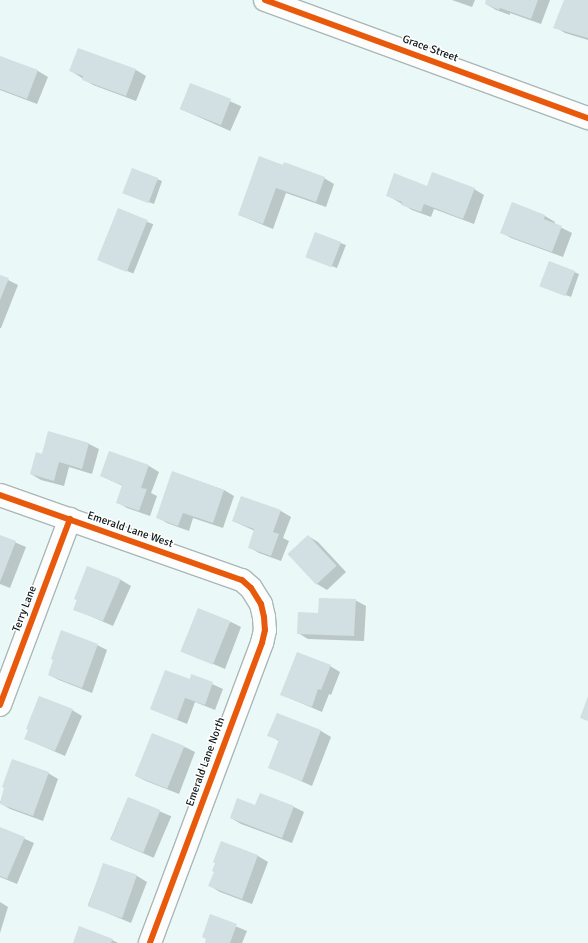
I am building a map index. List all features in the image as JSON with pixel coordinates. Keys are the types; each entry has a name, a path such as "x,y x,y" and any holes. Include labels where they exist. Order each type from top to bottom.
{"street":[{"name":"Grace Street","path":"265,0 588,118"},
{"name":"Emerald Lane West","path":"0,495 242,580 251,588"},
{"name":"Terry Lane","path":"0,705 70,519"},
{"name":"Emerald Lane North","path":"150,943 262,643 265,630 264,617 261,604 251,588"}],"building":[{"path":"486,0 538,0 531,19 500,8 499,10 485,4"},
{"path":"564,0 588,0 588,38 553,28"},
{"path":"78,48 136,69 126,96 82,80 83,76 69,71"},
{"path":"0,56 38,70 27,99 0,89"},
{"path":"190,83 231,99 221,125 180,109"},
{"path":"259,156 283,165 284,162 325,177 316,202 276,188 263,224 238,215"},
{"path":"132,168 158,178 148,203 122,193"},
{"path":"432,172 475,188 463,219 424,204 421,212 401,205 402,202 386,196 394,173 427,186"},
{"path":"512,202 545,215 544,219 562,226 552,252 500,233"},
{"path":"118,208 148,220 127,272 97,260"},
{"path":"315,232 341,242 331,267 305,257"},
{"path":"549,261 575,271 565,296 539,286"},
{"path":"0,275 9,278 0,300"},
{"path":"48,431 89,443 82,469 59,462 54,481 30,474 36,452 42,454"},
{"path":"109,451 149,465 141,488 147,489 139,511 116,503 122,485 100,476"},
{"path":"172,471 224,490 213,523 183,513 178,526 156,518"},
{"path":"241,496 281,510 273,532 279,534 271,556 248,548 254,529 232,521"},
{"path":"0,535 16,541 0,582"},
{"path":"308,535 337,566 316,585 288,554"},
{"path":"87,566 121,579 103,621 73,610 77,600 74,599"},
{"path":"319,598 356,599 354,636 297,634 298,612 318,613"},
{"path":"198,608 230,621 213,665 180,652"},
{"path":"61,630 98,644 82,688 48,675 53,660 51,659"},
{"path":"297,652 331,665 321,690 318,689 312,707 280,695"},
{"path":"165,670 190,679 191,674 213,682 205,705 185,698 177,720 150,709"},
{"path":"39,696 73,709 55,751 24,739 28,730 26,729"},
{"path":"588,696 588,721 580,718"},
{"path":"277,713 321,730 302,781 268,768 279,740 267,736"},
{"path":"152,733 184,746 167,789 135,776"},
{"path":"12,759 49,772 33,816 0,804 4,788 2,787"},
{"path":"260,793 294,806 282,838 230,818 237,798 255,805"},
{"path":"128,797 160,810 143,853 111,840"},
{"path":"0,827 25,837 7,879 0,876"},
{"path":"221,841 258,855 242,899 208,886 214,872 212,871 215,863 213,862"},
{"path":"103,863 137,875 122,918 88,906"},
{"path":"210,914 237,924 230,943 205,943 206,939 202,937"},
{"path":"79,926 113,939 111,943 73,943"}],"cycle path":[{"path":"265,0 588,118"},
{"path":"0,495 242,580 251,588 261,604 265,630 262,643 150,943"},
{"path":"0,705 70,519"}]}
